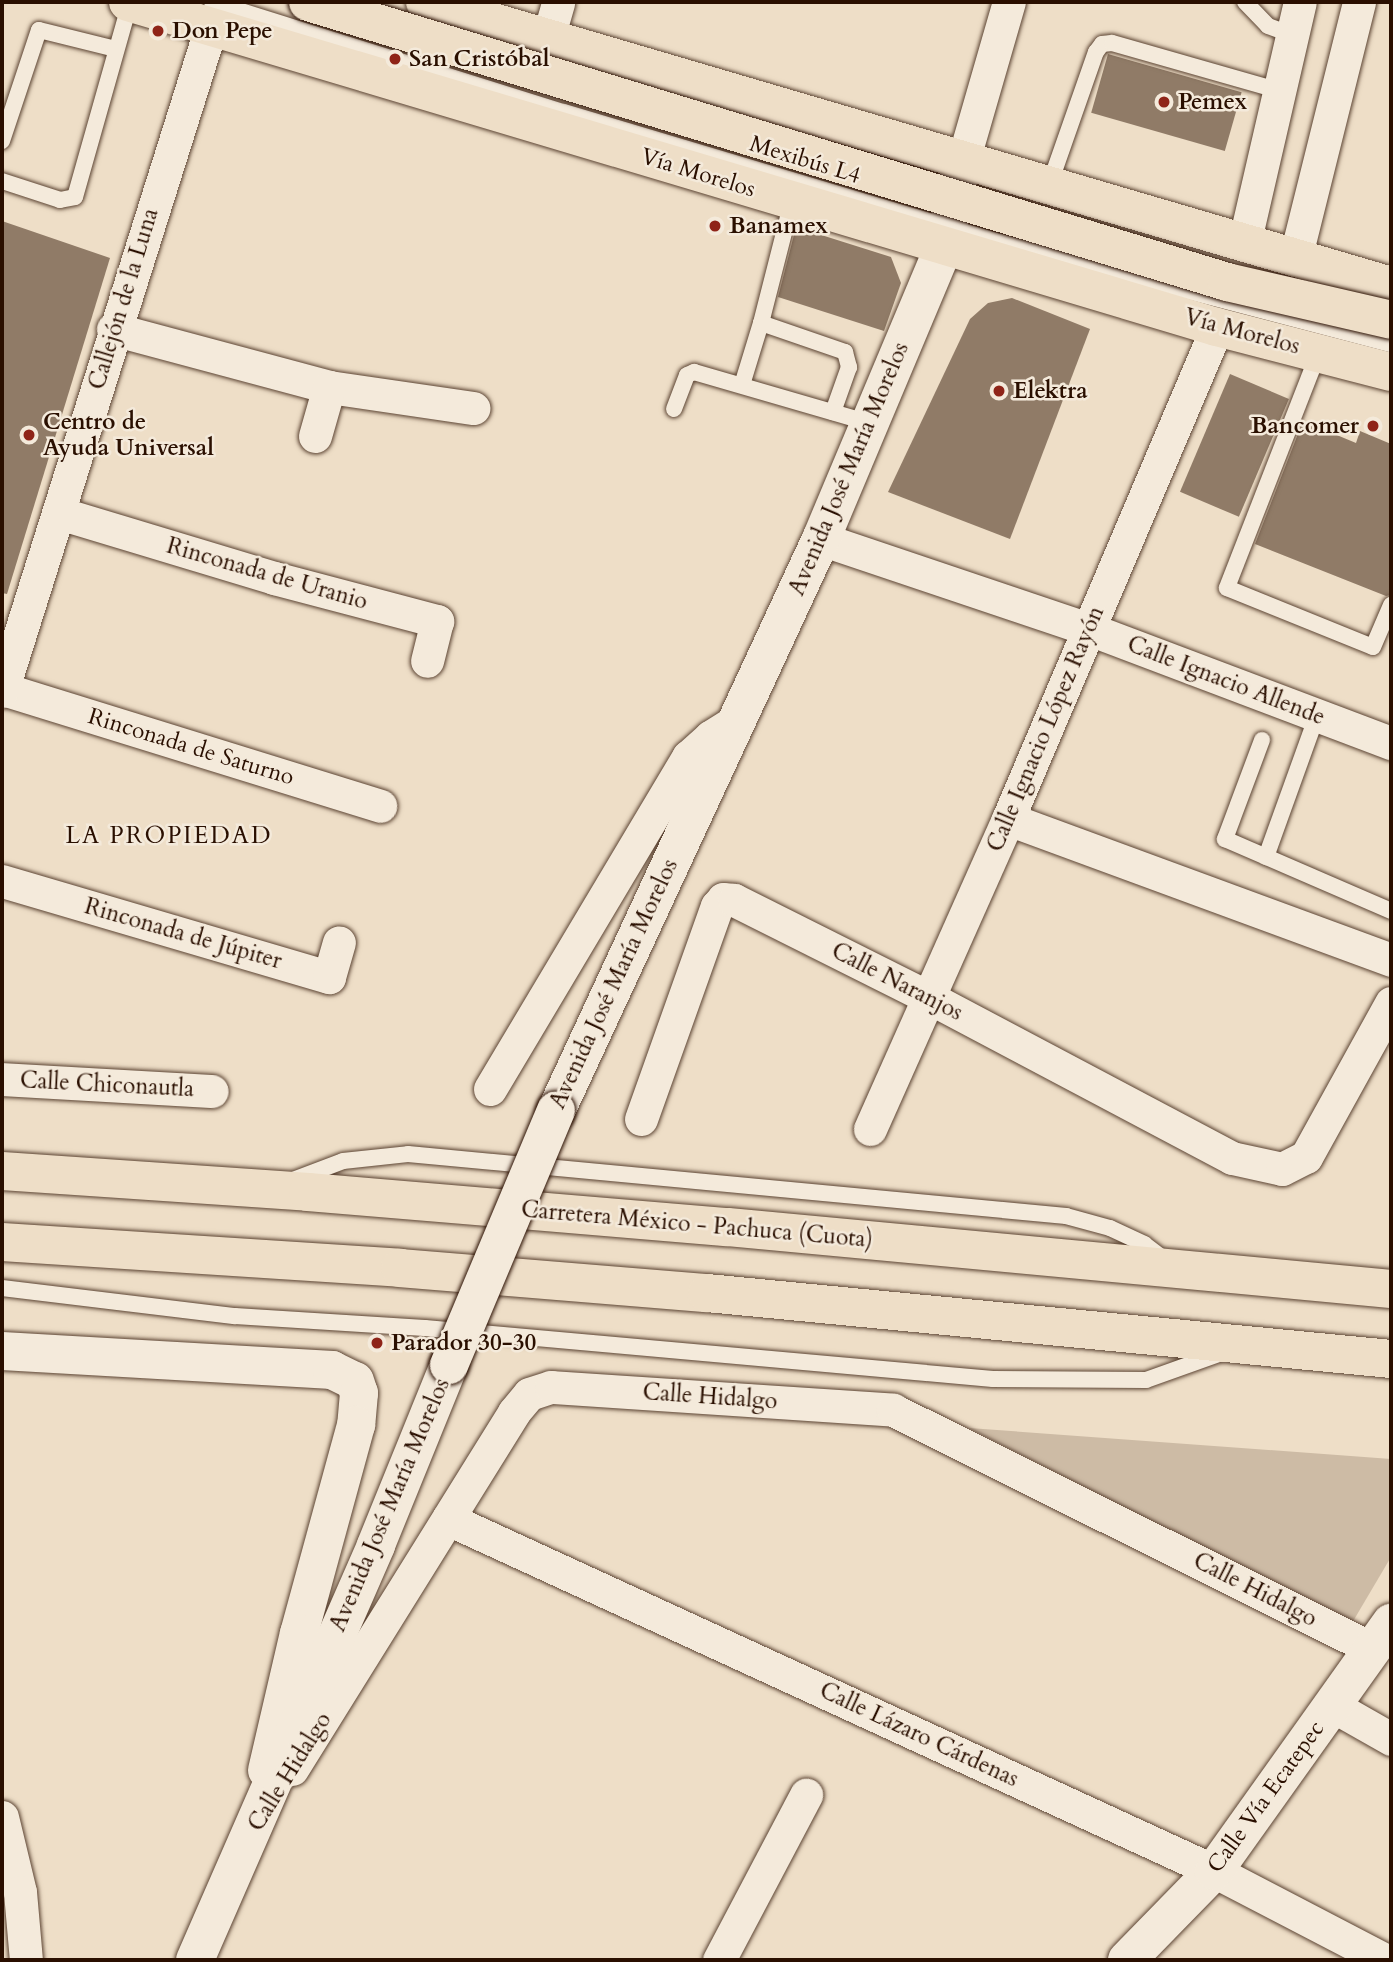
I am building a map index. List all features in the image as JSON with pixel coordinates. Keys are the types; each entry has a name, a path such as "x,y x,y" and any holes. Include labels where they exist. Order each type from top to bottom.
{"main road":[{"name":"Vía Morelos","path":"129,2 211,14 792,201 946,237 1217,327 1391,372"},
{"path":"308,2 1227,282 1391,320"},
{"path":"422,9 511,14 548,38 960,173 1049,186 1391,286"},
{"name":"Avenida José María Morelos","path":"195,1960 376,1545 555,1111 821,539 946,237 960,173"},
{"name":"Carretera México - Pachuca (Cuota)","path":"2,1171 269,1189 1391,1289"},
{"path":"2,1242 400,1268 720,1295 1391,1359"},
{"name":"Calle Hidalgo","path":"2,1351 332,1370 355,1381 359,1392 356,1425 299,1633 249,1834"},
{"name":"Calle Vía Ecatepec","path":"1127,1960 1214,1871 1382,1636"}],"street":[{"path":"548,38 558,2"},
{"name":"Avenida José María Morelos","path":"960,173 1009,2"},
{"path":"1244,244 1300,2"},
{"path":"1295,259 1359,2"},
{"name":"Callejón de la Luna","path":"2,690 59,513 211,14"},
{"name":"Calle Ignacio López Rayón","path":"870,1129 1008,819 1217,327"},
{"path":"113,329 329,387 473,408"},
{"path":"315,436 329,387"},
{"name":"Rinconada de Uranio","path":"59,513 274,578 437,621 427,661"},
{"name":"Calle Ignacio Allende","path":"821,539 1089,629 1391,743"},
{"name":"Rinconada de Saturno","path":"2,690 380,806"},
{"path":"491,1089 688,757 710,737 736,720"},
{"path":"1008,819 1391,960"},
{"name":"Rinconada de Júpiter","path":"2,881 329,977 339,942"},
{"name":"Calle Naranjos","path":"641,1119 717,906 723,899 734,900 928,997 1232,1158 1282,1169 1306,1157 1391,1003"},
{"name":"Calle Chiconautla","path":"2,1079 212,1091"},
{"name":"Calle Hidalgo","path":"249,1834 514,1412 529,1394 551,1387 893,1410 1382,1636"},
{"name":"Calle Lázaro Cárdenas","path":"448,1519 1214,1871 1385,1960"},
{"path":"1333,1706 1391,1739"},
{"path":"719,1960 806,1795"},
{"path":"2,1817 20,1892 26,1960"}],"lane":[{"path":"2,181 60,200 75,197 129,2"},
{"path":"1245,2 1268,26 1293,35"},
{"name":"Mexibús L4","path":"422,9 879,153"},
{"name":"Mexibús L4","path":"211,14 946,237 1391,344"},
{"path":"2,141 39,30 116,49"},
{"path":"1049,186 1096,52 1102,44 1112,43 1280,90"},
{"path":"742,385 792,201"},
{"path":"1340,289 1391,301"},
{"path":"761,323 845,352 849,367 833,412"},
{"path":"1318,353 1227,588 1373,648 1391,605"},
{"path":"674,409 690,373 700,372 870,423"},
{"path":"1266,857 1317,715"},
{"path":"1262,740 1225,839 1391,911"},
{"path":"2,1288 235,1316 453,1331 993,1379 1146,1381 1242,1345"}],"shaded area":[{"path":"969,1428 1391,1459 1391,1557 1352,1623"}],"building":[{"name":"Pemex","path":"1108,54 1242,92 1225,151 1091,113"},
{"name":"Centro de Ayuda Universal","path":"2,221 110,258 7,594 2,593"},
{"path":"796,227 891,257 901,283 884,331 778,297"},
{"path":"1012,298 1090,329 1010,539 888,492 970,319 988,303"},
{"path":"1230,374 1289,399 1239,517 1180,492"},
{"path":"1303,421 1356,443 1360,431 1391,444 1391,595 1386,596 1255,544"}],"place":[{"name":"Don Pepe","path":"158,31"},
{"name":"San Cristóbal","path":"395,59"},
{"name":"Pemex","path":"1164,102"},
{"name":"Banamex","path":"715,226"},
{"name":"Elektra","path":"999,391"},
{"name":"Bancomer","path":"1373,426"},
{"name":"Centro de Ayuda Universal","path":"29,435"},
{"name":"Parador 30-30","path":"377,1343"}],"district":[{"name":"LA PROPIEDAD","path":"169,836"}]}
